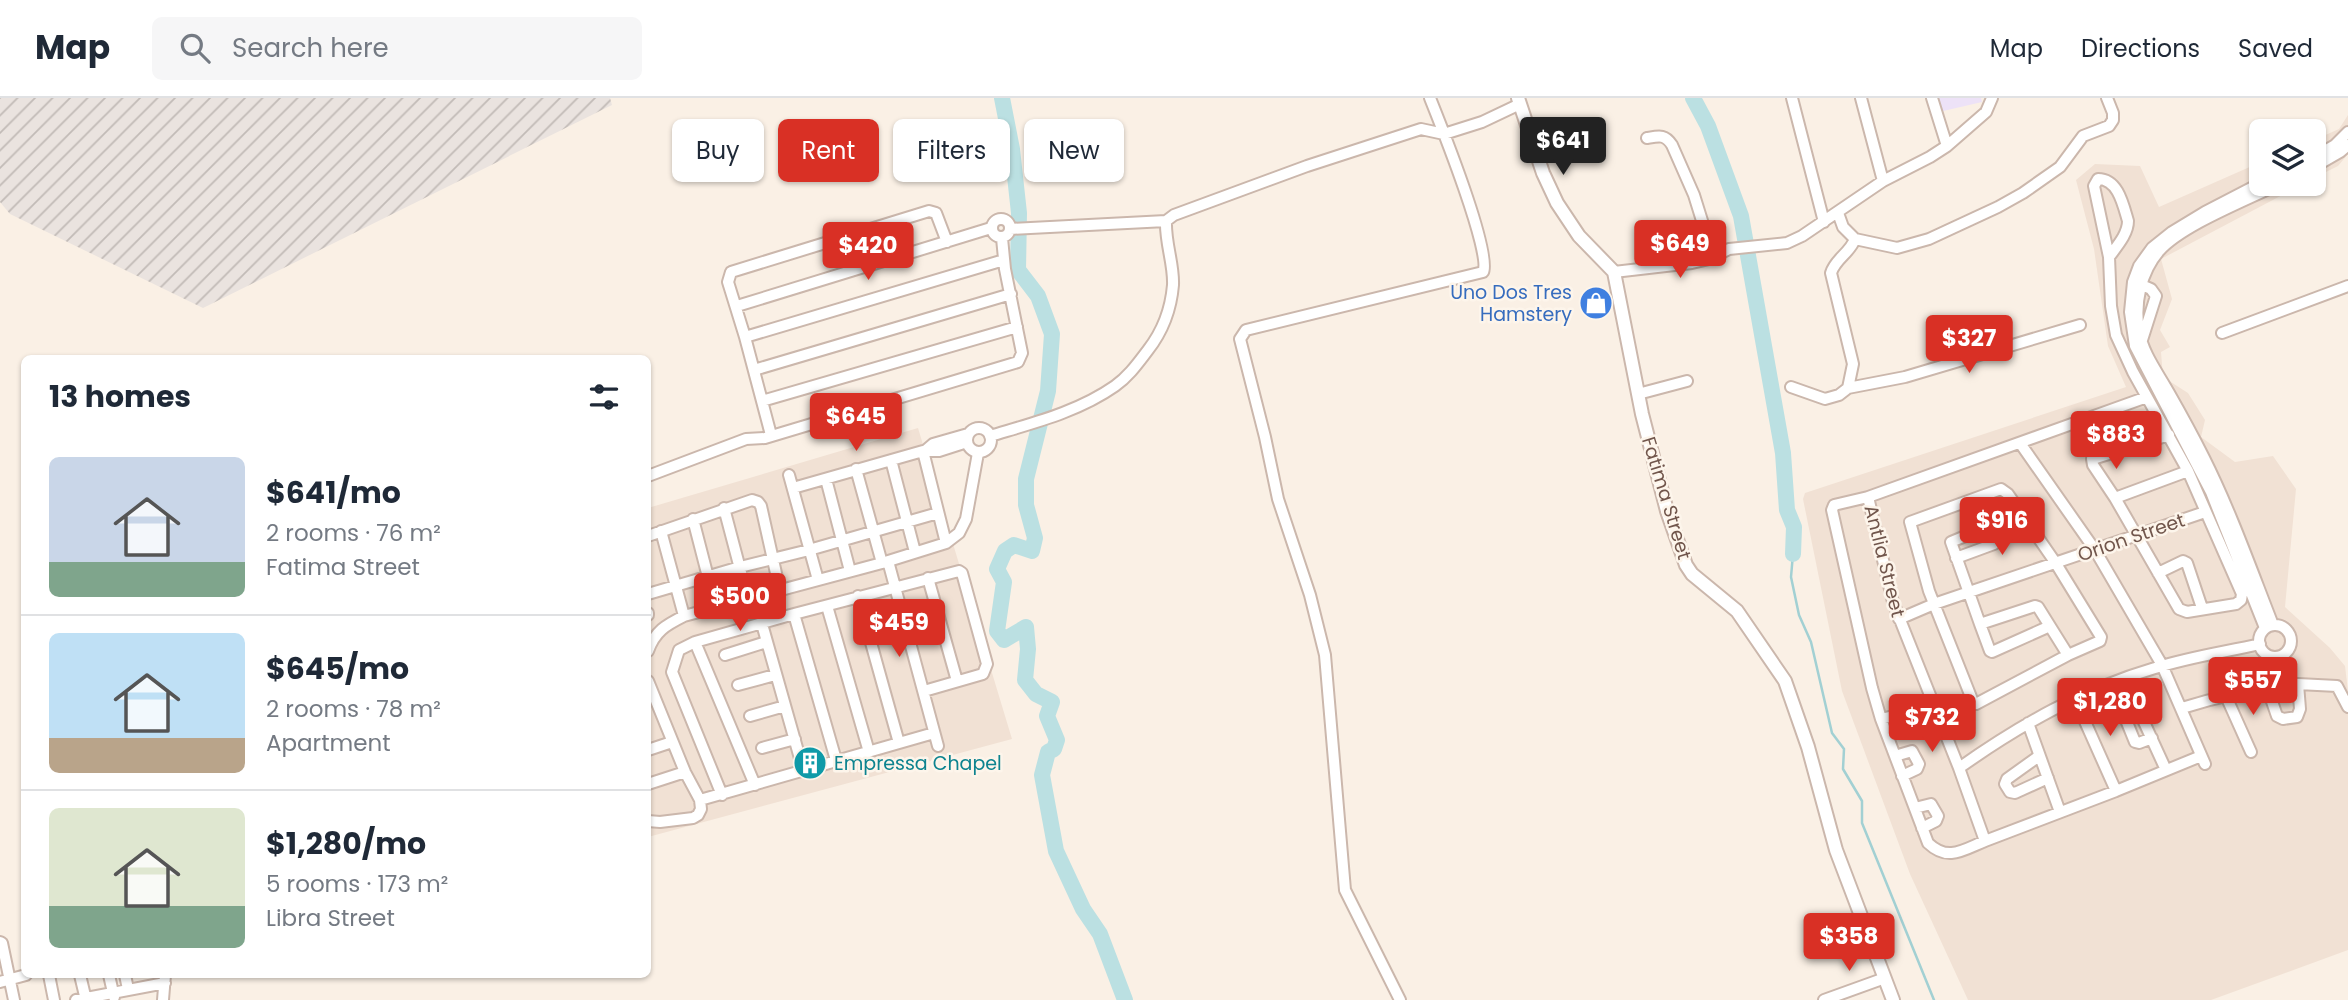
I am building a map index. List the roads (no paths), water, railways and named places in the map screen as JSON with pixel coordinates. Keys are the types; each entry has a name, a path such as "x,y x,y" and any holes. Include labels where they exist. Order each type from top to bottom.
{"street":[{"path":"1400,1000 1345,890 1325,655 1310,595 1278,499 1240,339 1246,330 1483,272 1486,260 1473,216 1430,98"},
{"path":"1792,98 1824,222"},
{"path":"1861,98 1883,181"},
{"path":"1932,98 1947,146"},
{"path":"1012,228 1167,221 1174,215 1283,175 1421,129 1444,134 1482,122 1519,101 1543,173 1557,203 1579,236 1614,272 1692,263 1721,251 1787,243 1802,236 1883,181 1947,146 1986,112 1992,98"},
{"path":"1838,213 1843,227 1855,239 1897,248 1912,245 1989,211 2023,193 2060,167 2083,136 2109,126 2113,113 2106,98"},
{"path":"1647,138 1662,136 1668,138 1672,145 1694,194 1713,256"},
{"path":"2326,150 2347,139"},
{"path":"2326,160 2340,152 2347,139"},
{"path":"2109,257 2124,236 2129,220 2115,186 2098,179 2094,186 2109,257 2111,306 2116,335 2133,372 2169,435 2188,471 2242,594 2241,600 2236,604 2187,612 2179,609 2093,465 2092,459 2169,435"},
{"path":"2249,189 2205,212 2174,235 2158,252 2137,284 2138,344 2200,451 2269,626"},
{"path":"2174,235 2255,196"},
{"path":"771,435 746,337 728,282 731,272 929,211 933,211 939,218 947,242"},
{"path":"1002,219 1012,228 1008,235 1002,238 996,237 991,228 993,222 1002,219"},
{"path":"990,436 1052,418 1114,386 1131,372 1163,326 1173,284 1167,221"},
{"path":"737,306 991,228"},
{"path":"651,475 746,439 765,438 1017,362 1022,353 1002,238"},
{"path":"1849,388 1853,364 1831,273 1833,266 1848,252 1855,239"},
{"path":"746,337 1004,260"},
{"name":"Fatima Street","path":"1614,272 1638,394 1667,510 1686,565 1692,574 1737,611 1785,681 1808,747 1836,850 1893,1000"},
{"path":"2137,284 2154,290 2157,296 2138,344"},
{"path":"2222,332 2348,286"},
{"path":"754,370 1010,294"},
{"path":"1791,387 1825,399 1839,395 1849,388 1905,377 2080,326"},
{"path":"762,401 1017,327"},
{"path":"1638,394 1687,382"},
{"name":"Antlia Street","path":"1985,841 1890,594 1868,497 2147,397"},
{"path":"793,488 925,450 933,444 967,438 973,429 981,428 990,436"},
{"path":"967,438 970,450 978,453 989,448 990,436"},
{"path":"1868,497 1832,507 1872,688 1928,843 1935,850 1951,854 2166,771 2203,760 2162,665 2095,550 2020,443"},
{"path":"925,450 946,544"},
{"path":"651,643 661,628 684,616 946,544 959,533 966,519 978,453"},
{"path":"891,460 915,552"},
{"path":"856,470 874,530 896,587 938,746"},
{"path":"2115,498 2188,471"},
{"path":"789,475 818,580"},
{"path":"826,478 850,571"},
{"path":"2004,489 2055,562 2101,637 2100,640 1976,704 1934,604 1910,522 2004,489"},
{"path":"651,535 724,508 752,500 758,502 780,591"},
{"path":"1956,558 1994,544 1994,539 1972,500"},
{"path":"724,508 748,599"},
{"name":"Orion Street","path":"1899,619 1934,604 2205,512"},
{"path":"651,593 938,513"},
{"path":"693,519 716,608"},
{"path":"1987,527 1952,540 1967,593 1990,652 2050,626"},
{"path":"661,531 684,616"},
{"path":"2158,573 2183,561 2186,563 2202,608"},
{"path":"722,795 672,672 679,650 695,642 794,614 959,571 970,599 987,664 982,674 924,691"},
{"path":"928,578 957,681"},
{"path":"859,596 899,743"},
{"path":"827,606 869,752"},
{"path":"1980,624 2035,606 2068,655"},
{"path":"794,614 836,760"},
{"path":"762,624 803,769"},
{"path":"2269,626 2283,627 2291,640 2288,650 2280,656 2265,653 2260,644 2261,634 2269,626"},
{"path":"695,642 755,785"},
{"path":"724,655 766,642"},
{"path":"1959,768 2028,723 2108,685 2162,665 2260,644"},
{"path":"738,685 775,675"},
{"path":"2182,708 2225,694 2298,684 2337,685 2348,707"},
{"path":"2267,687 2277,716 2283,719 2299,715 2298,684"},
{"path":"2108,685 2135,742 2152,738"},
{"path":"651,689 685,772 700,800 701,808 693,818 651,821"},
{"path":"2225,694 2251,752"},
{"path":"2075,699 2116,791"},
{"path":"750,716 785,706"},
{"path":"1881,719 1934,706"},
{"path":"2124,715 2138,709 2166,771"},
{"path":"651,714 659,712"},
{"path":"2028,723 2060,812"},
{"path":"700,800 934,733"},
{"path":"762,748 795,739"},
{"path":"651,749 672,742"},
{"path":"1895,756 1912,751 1919,764 1917,769 1902,776"},
{"path":"2039,756 2007,779 2005,784 2010,792 2015,793 2048,778"},
{"path":"651,780 685,772"},
{"path":"1915,808 1931,804 1938,817 1936,821 1922,828"},
{"path":"0,942 5,981 14,1000"},
{"path":"50,978 54,1000"},
{"path":"80,978 82,999 114,996 128,989 165,979 163,1000"},
{"path":"110,978 114,996"},
{"path":"126,978 128,989"},
{"path":"1824,1000 1885,978"}],"waterway":[{"path":"1002,98 1012,149 1019,213 1018,270 1038,296 1052,334 1048,391 1026,479 1026,505 1035,538 1032,551 1014,545 1005,551 997,569 1004,582 997,631 1004,640 1026,627 1028,649 1025,680 1036,694 1052,702 1047,716 1057,740 1054,749 1048,752 1042,775 1056,851 1083,909 1100,934 1125,1000"},
{"path":"1693,98 1708,126 1741,216 1783,453 1787,510 1794,527 1793,554"},
{"path":"1793,554 1791,577 1799,615 1811,642 1832,733 1844,749 1843,769 1862,801 1862,823 1934,1000"}],"place":[{"name":"Uno Dos Tres Hamstery","path":"1596,303"},
{"name":"Empressa Chapel","path":"810,763"}]}
